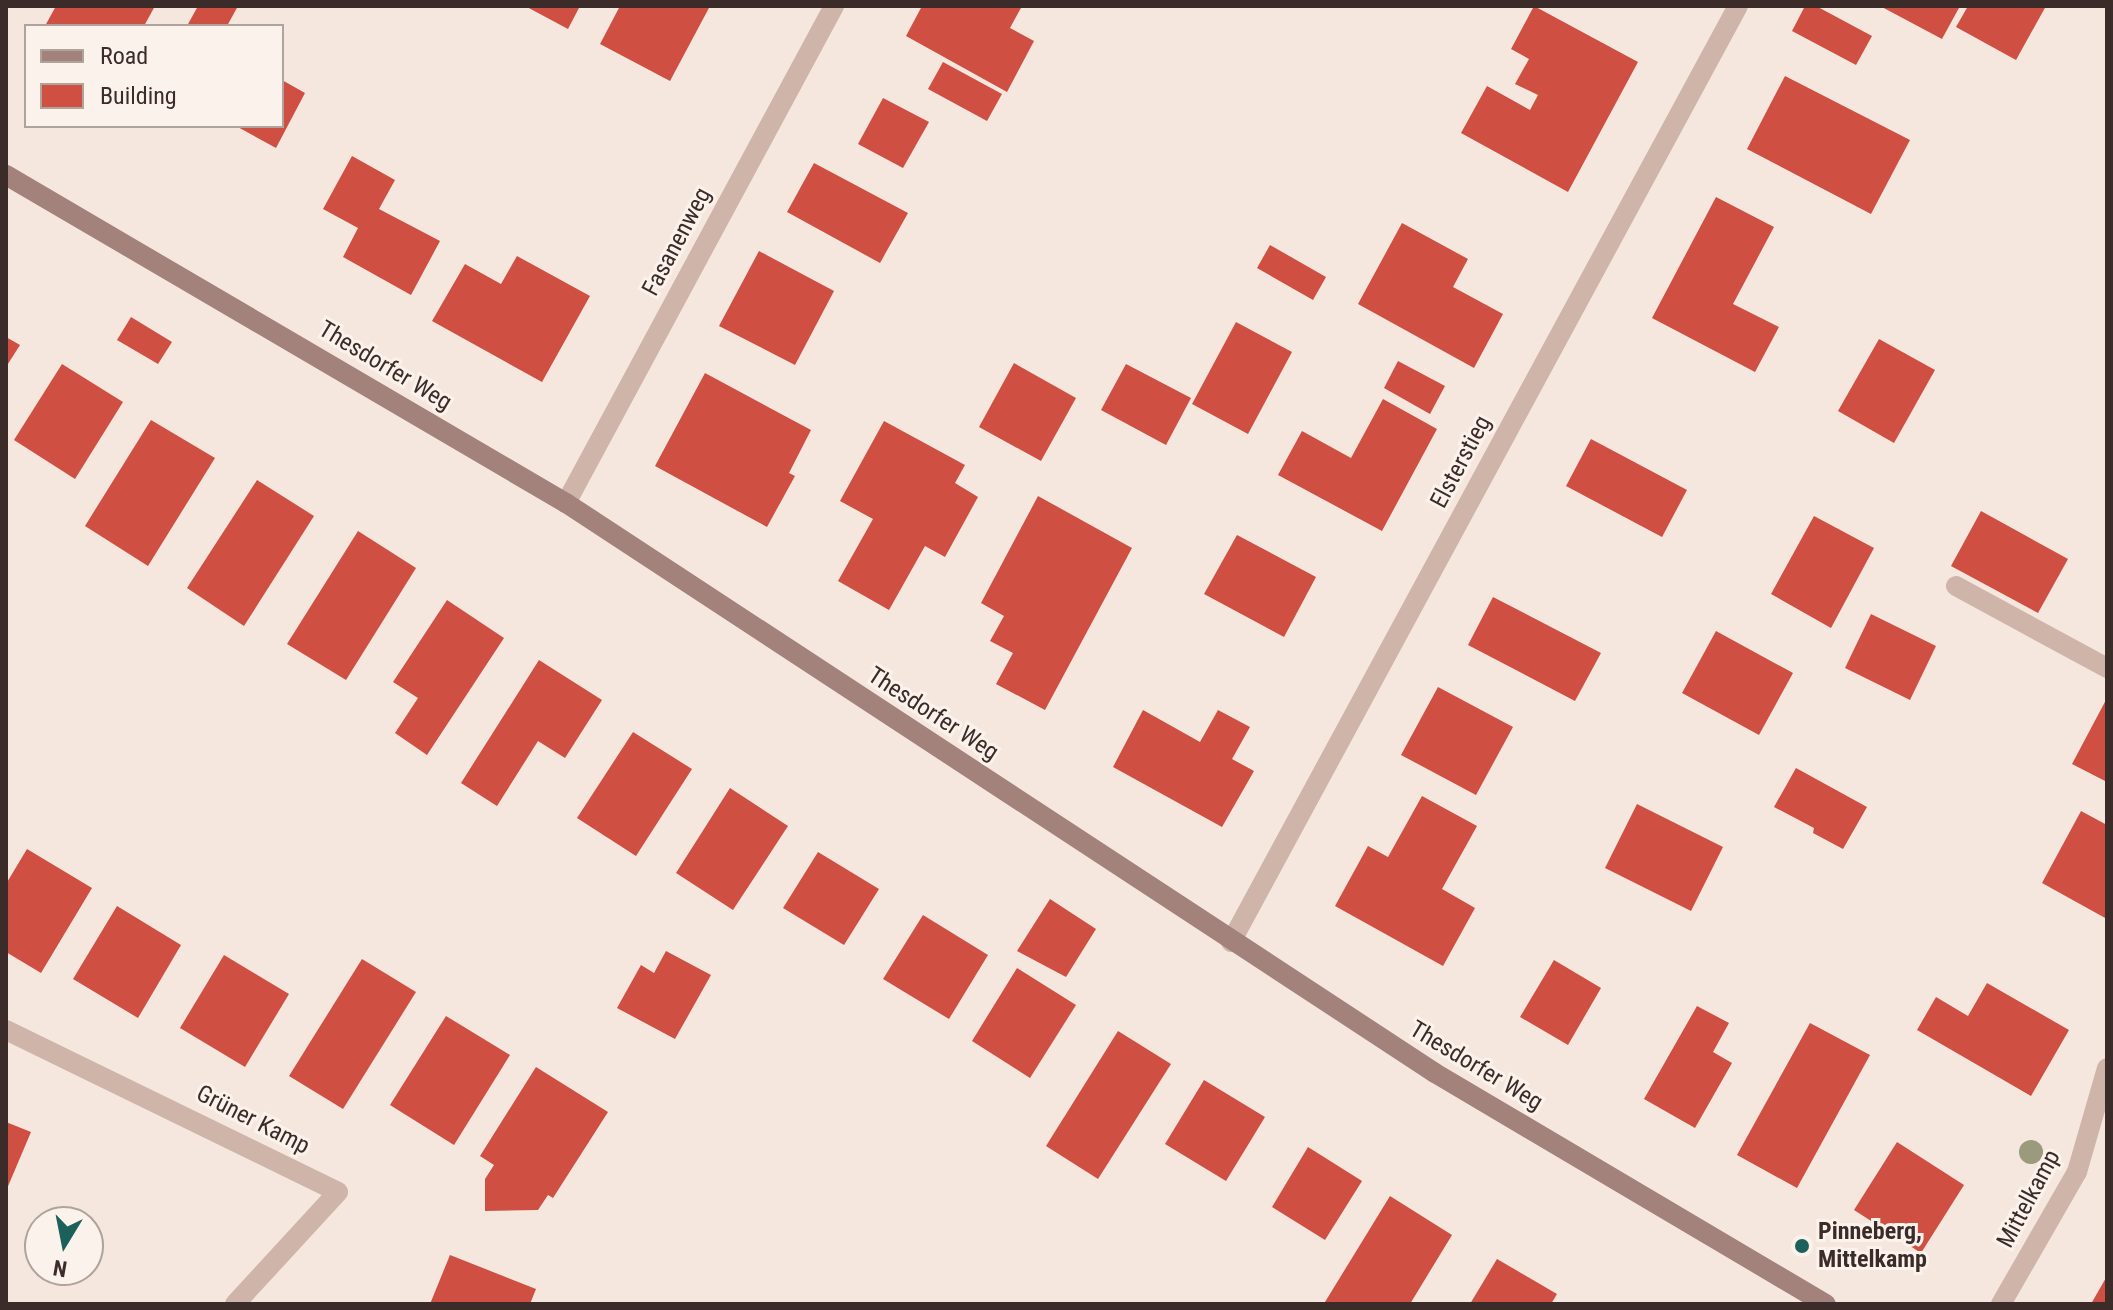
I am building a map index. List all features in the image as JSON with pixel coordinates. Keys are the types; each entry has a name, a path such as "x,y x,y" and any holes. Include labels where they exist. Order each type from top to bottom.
{"street":[{"name":"Fasanenweg","path":"566,503 834,6"},
{"name":"Elsterstieg","path":"1231,942 1738,6"},
{"name":"Thesdorfer Weg","path":"6,175 566,503 1435,1073 1826,1304"},
{"path":"1956,586 2107,668"},
{"name":"Grüner Kamp","path":"6,1030 338,1192 235,1304"},
{"name":"Mittelkamp","path":"2001,1304 2077,1172 2107,1068"}],"building":[{"path":"56,6 155,6 145,24 46,24"},
{"path":"198,6 238,6 228,24 188,24"},
{"path":"525,6 580,6 568,29"},
{"path":"620,6 710,6 670,81 600,44"},
{"path":"922,6 1022,6 1010,28 1034,41 1007,92 906,36"},
{"path":"1534,6 1638,62 1568,192 1461,133 1487,86 1530,110 1538,95 1515,84 1529,59 1511,49"},
{"path":"1805,6 1816,6 1872,36 1856,65 1792,31"},
{"path":"1880,6 1960,6 1942,39"},
{"path":"1968,6 2046,6 2016,60 1956,27"},
{"path":"943,62 1002,94 987,121 928,89"},
{"path":"1785,76 1910,140 1871,214 1747,149"},
{"path":"284,81 305,93 276,148 240,128 284,128"},
{"path":"883,98 929,122 903,168 858,144"},
{"path":"352,156 395,180 379,209 440,241 411,295 343,257 358,228 323,209"},
{"path":"814,163 908,213 880,263 787,212"},
{"path":"1716,197 1774,227 1733,304 1779,327 1755,372 1652,318"},
{"path":"1402,223 1468,259 1453,287 1503,314 1474,368 1358,304"},
{"path":"1270,245 1326,277 1313,300 1257,268"},
{"path":"759,251 834,291 795,365 719,326"},
{"path":"517,256 590,296 542,382 432,321 465,264 501,284"},
{"path":"131,317 172,342 158,364 117,340"},
{"path":"1236,322 1292,352 1248,434 1192,404"},
{"path":"6,337 20,345 6,367"},
{"path":"1879,339 1935,370 1894,443 1838,411"},
{"path":"1398,361 1445,386 1430,414 1384,388"},
{"path":"1014,363 1076,398 1041,461 979,427"},
{"path":"62,364 123,402 75,479 14,440"},
{"path":"1126,364 1191,398 1166,445 1101,410"},
{"path":"705,373 811,430 789,473 795,476 767,527 655,466"},
{"path":"1383,399 1437,429 1382,531 1278,475 1302,431 1351,458"},
{"path":"151,420 215,458 148,566 85,526"},
{"path":"884,421 965,465 955,483 978,497 945,557 925,546 889,610 838,581 873,519 840,501"},
{"path":"1591,439 1687,490 1662,537 1566,486"},
{"path":"257,480 314,516 244,626 187,588"},
{"path":"1038,496 1132,548 1045,710 996,684 1013,653 990,641 1004,616 981,603"},
{"path":"1981,511 2068,559 2038,613 1951,566"},
{"path":"1814,516 1874,548 1831,628 1771,594"},
{"path":"358,531 416,568 346,680 287,644"},
{"path":"1237,535 1316,577 1284,637 1204,594"},
{"path":"1493,597 1601,653 1575,701 1468,645"},
{"path":"447,600 504,638 427,755 395,733 418,698 393,682"},
{"path":"1871,614 1936,646 1910,700 1845,668"},
{"path":"1716,631 1793,673 1759,735 1682,693"},
{"path":"539,660 602,700 565,758 538,741 497,806 461,783"},
{"path":"1438,687 1513,727 1476,795 1401,755"},
{"path":"2107,698 2107,782 2072,764"},
{"path":"1143,710 1200,742 1218,710 1250,727 1232,759 1254,771 1222,827 1113,767"},
{"path":"633,732 692,769 636,856 577,818"},
{"path":"1796,768 1867,807 1843,849 1813,833 1814,828 1774,807"},
{"path":"730,788 788,826 733,910 676,873"},
{"path":"1422,796 1477,826 1442,889 1475,908 1443,966 1335,906 1368,846 1388,857"},
{"path":"1637,804 1723,847 1691,911 1605,868"},
{"path":"2081,811 2107,825 2107,919 2042,883"},
{"path":"27,849 92,888 41,973 6,952 6,884"},
{"path":"818,852 879,889 844,945 783,908"},
{"path":"1050,899 1096,929 1066,977 1017,951"},
{"path":"117,906 181,945 138,1018 73,979"},
{"path":"923,915 988,955 949,1019 883,979"},
{"path":"666,951 711,975 675,1039 617,1008 641,965 654,973"},
{"path":"224,955 289,994 245,1067 180,1028"},
{"path":"362,959 416,992 343,1109 289,1076"},
{"path":"1554,960 1601,988 1568,1045 1520,1017"},
{"path":"1017,968 1076,1005 1030,1078 972,1041"},
{"path":"1987,983 2069,1030 2031,1096 1917,1030 1936,997 1968,1016"},
{"path":"1697,1006 1729,1023 1713,1052 1732,1063 1695,1128 1644,1099"},
{"path":"446,1016 510,1055 454,1145 390,1105"},
{"path":"1810,1023 1870,1055 1797,1188 1737,1155"},
{"path":"1118,1031 1171,1064 1098,1179 1046,1146"},
{"path":"536,1067 608,1112 553,1198 548,1195 538,1210 485,1211 485,1179 494,1165 480,1156"},
{"path":"1204,1080 1265,1117 1226,1181 1165,1144"},
{"path":"6,1122 31,1132 6,1191"},
{"path":"1897,1142 1964,1185 1921,1253 1854,1210"},
{"path":"1308,1147 1362,1181 1325,1240 1272,1207"},
{"path":"1390,1196 1452,1235 1410,1304 1328,1304 1325,1302"},
{"path":"450,1255 536,1289 530,1304 430,1304"},
{"path":"1497,1259 1557,1294 1551,1304 1470,1304"},
{"path":"2107,1276 2107,1304 2091,1304"}],"place":[{"name":"Pinneberg, Mittelkamp","path":"1802,1246"}]}
